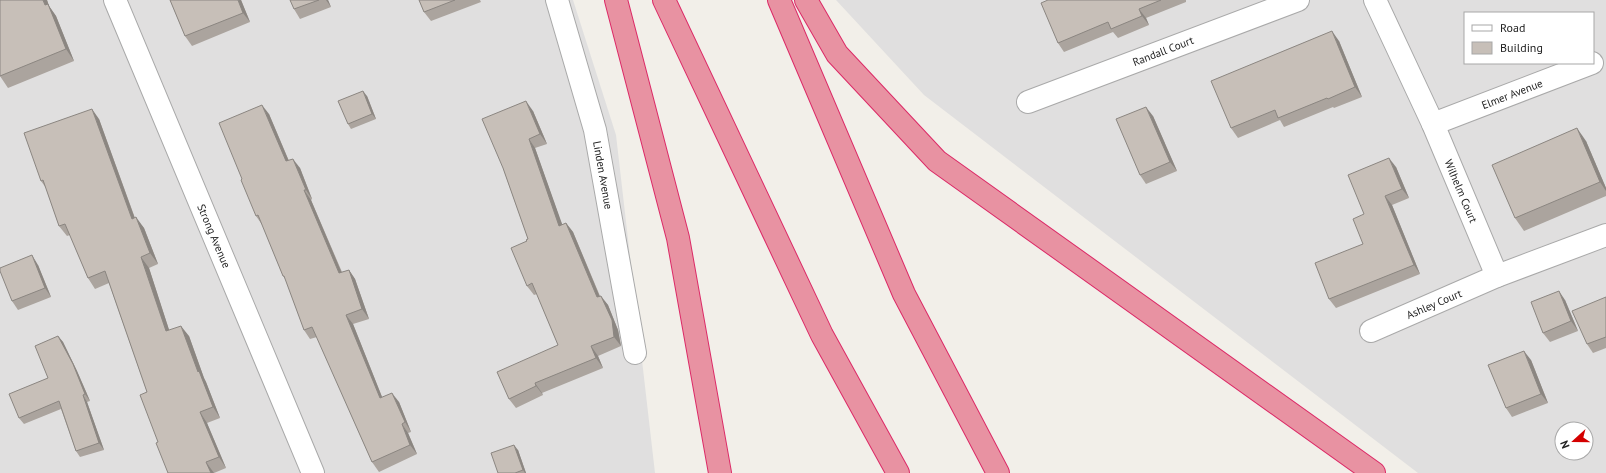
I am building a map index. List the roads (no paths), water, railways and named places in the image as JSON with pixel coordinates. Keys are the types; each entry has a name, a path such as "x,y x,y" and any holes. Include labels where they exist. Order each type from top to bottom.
{"highway":[{"path":"616,0 678,238 720,473"},
{"path":"664,0 822,335 898,473"},
{"path":"779,0 904,294 998,473"},
{"path":"806,0 838,54 937,161 1374,473"}],"street":[{"name":"Strong Avenue","path":"115,0 313,473"},
{"name":"Linden Avenue","path":"557,0 595,130 635,353"},
{"name":"Randall Court","path":"1028,102 1298,0"},
{"name":"Wilhelm Court","path":"1375,0 1433,124 1497,276"},
{"name":"Elmer Avenue","path":"1594,62 1606,58"},
{"name":"Elmer Avenue","path":"1433,124 1589,64"},
{"path":"1497,276 1606,234"},
{"name":"Ashley Court","path":"1371,331 1497,276"}]}
